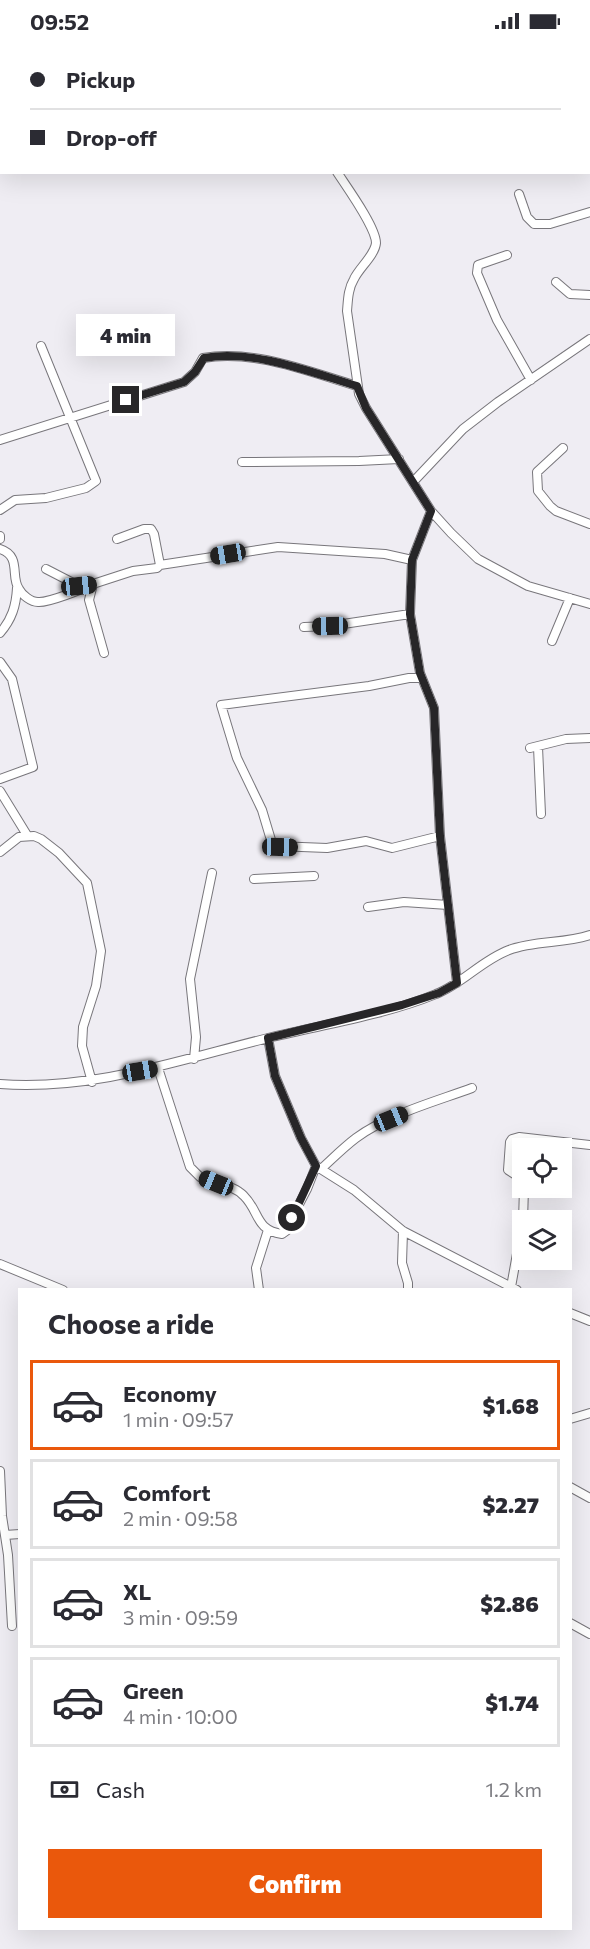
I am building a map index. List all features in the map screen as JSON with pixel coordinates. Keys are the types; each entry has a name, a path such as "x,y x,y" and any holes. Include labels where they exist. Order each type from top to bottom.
{"street":[{"path":"338,174 372,230 376,244 353,279 347,311 357,386 366,408 431,511 478,559 528,586 590,604"},
{"path":"519,194 527,217 534,224 550,224 590,212"},
{"path":"507,255 477,265 477,273 497,320 531,380"},
{"path":"556,282 570,294 590,295"},
{"path":"413,482 463,429 590,339"},
{"path":"0,510 15,500 46,498 86,488 96,481 41,346"},
{"path":"0,440 71,419 162,387 184,382 195,372 204,358 214,356 273,362 357,386"},
{"path":"563,448 537,472 538,491 556,511 590,524"},
{"path":"242,462 359,462 399,459"},
{"path":"431,511 412,560 410,614 421,678 434,708 440,836 457,983"},
{"path":"117,539 144,529 151,529 160,565"},
{"path":"17,588 30,600 39,602 133,571 278,547 385,554 412,560"},
{"path":"0,549 7,551 13,560 17,588 16,606 8,624 0,633"},
{"path":"46,569 79,586 93,584"},
{"path":"93,584 89,600 104,653"},
{"path":"552,641 570,598"},
{"path":"304,627 330,626 410,614"},
{"path":"0,662 12,679 33,767 0,778"},
{"path":"421,678 221,705 237,758 262,810 271,840 276,846 327,848 366,841 392,848 440,836"},
{"path":"259,698 308,700 329,694"},
{"path":"541,814 534,748 566,739 590,738"},
{"path":"0,791 27,835"},
{"path":"0,852 19,837 27,835 41,839 78,871 87,883 101,951 96,987 83,1027 82,1046 92,1082"},
{"path":"194,1059 196,1037 190,979 212,873"},
{"path":"254,879 314,876"},
{"path":"368,907 404,902 448,905"},
{"path":"0,1084 37,1085 92,1082 194,1059 402,1005 439,993 507,951 520,946 590,935"},
{"path":"268,1038 275,1076 301,1138 318,1167 354,1190 403,1231 514,1288 516,1270"},
{"path":"158,1068 190,1167 200,1177 227,1185 245,1196 262,1226 282,1234 289,1229 294,1212 318,1167 370,1130 472,1088"},
{"path":"512,1139 508,1168 512,1173"},
{"path":"572,1143 590,1145"},
{"path":"259,1288 256,1268 268,1230"},
{"path":"403,1231 402,1263 408,1288"},
{"path":"0,1264 58,1288"},
{"path":"572,1314 590,1321"},
{"path":"572,1418 590,1413"},
{"path":"0,1471 12,1626"},
{"path":"572,1488 590,1498"},
{"path":"6,1535 18,1534"},
{"path":"572,1624 590,1634"}],"route":[{"path":"126,400 184,382 195,372 204,358 214,356 273,362 357,386 366,408 431,511 412,560 410,614 417,664 434,708 440,836 457,983 439,993 402,1005 268,1038 275,1076 301,1138 316,1166 307,1190 292,1218"}]}
